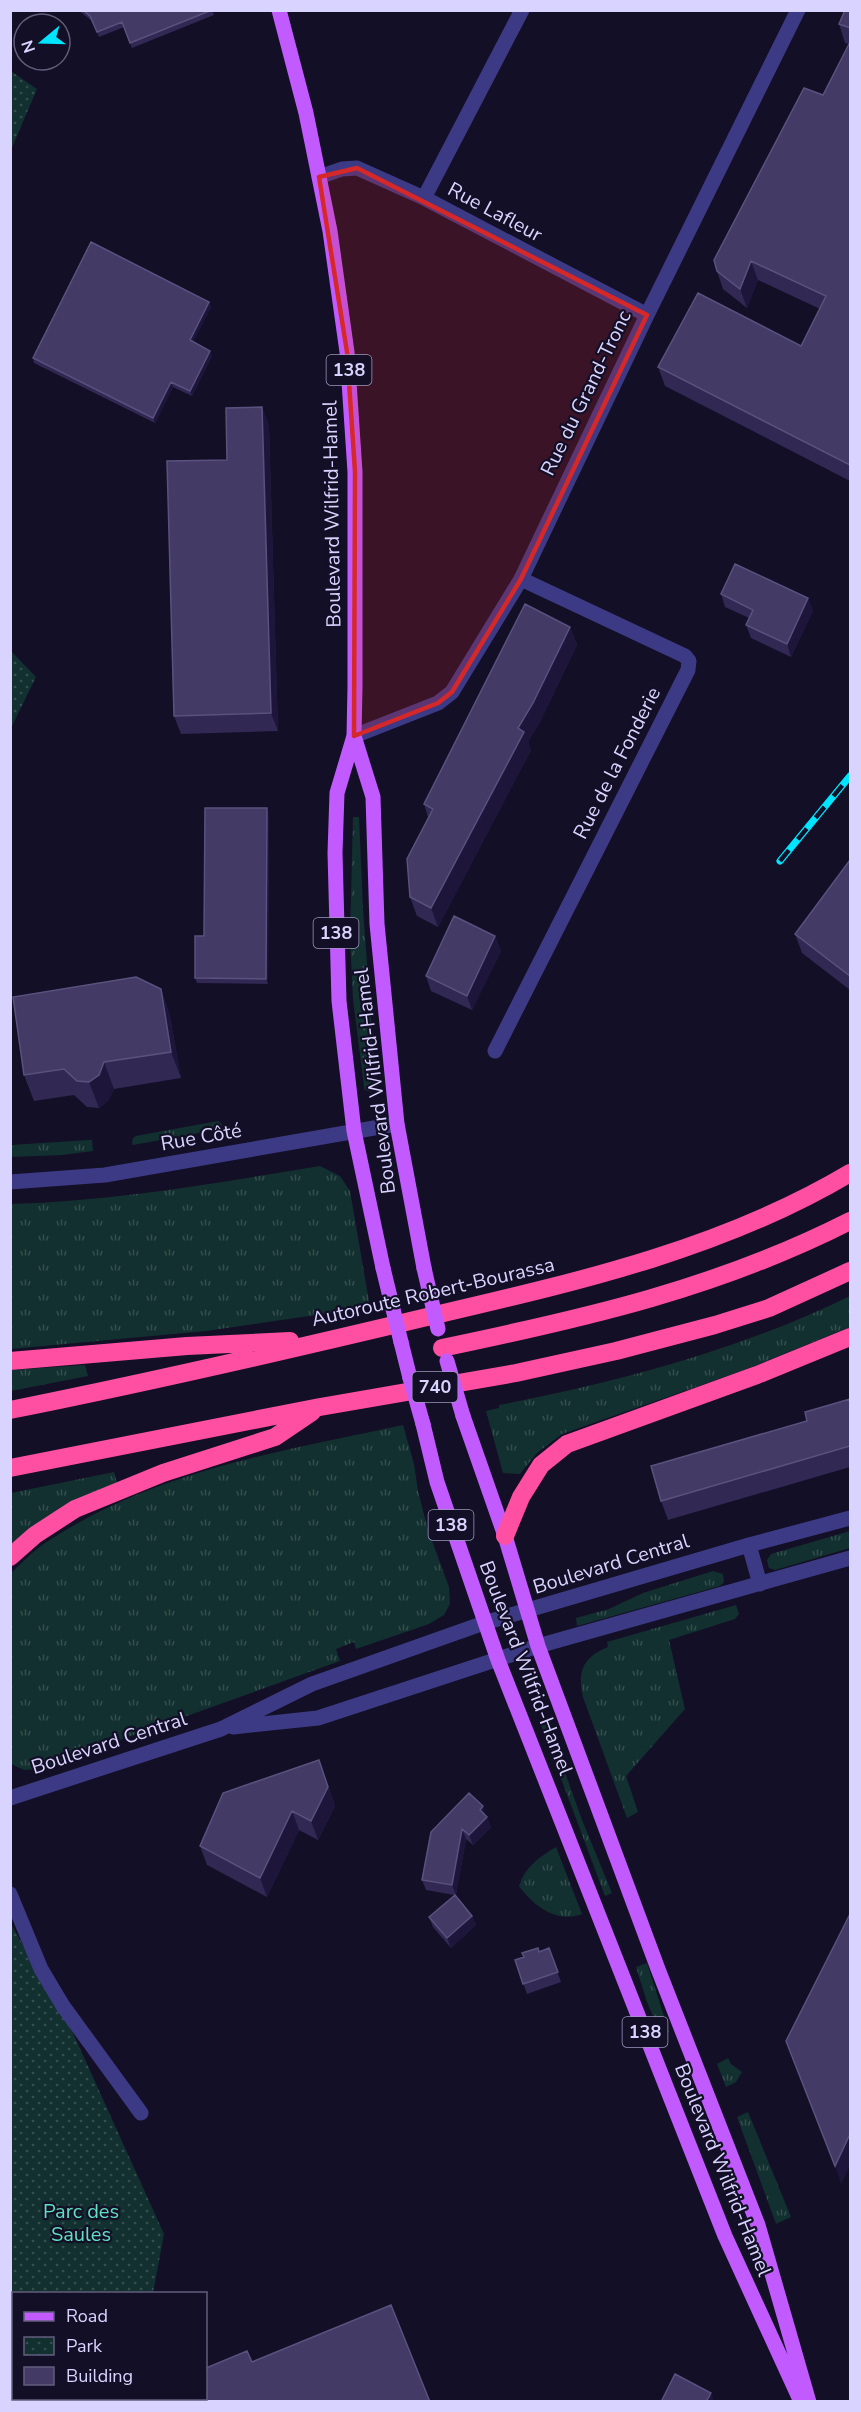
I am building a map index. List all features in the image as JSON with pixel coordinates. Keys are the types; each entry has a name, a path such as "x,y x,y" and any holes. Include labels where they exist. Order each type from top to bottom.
{"highway":[{"name":"Autoroute Robert-Bourassa","path":"10,1410 340,1338 543,1290 641,1263 776,1212 850,1173"},
{"path":"442,1348 603,1313 668,1295 743,1269 850,1221"},
{"name":"740","path":"10,1468 320,1407 516,1373 616,1351 769,1308 850,1271"},
{"path":"505,1536 521,1497 541,1465 567,1444 757,1376 850,1337"},
{"path":"10,1361 187,1346 340,1338"},
{"path":"10,1557 35,1535 75,1509 164,1473 275,1437 320,1407"}],"main road":[{"name":"Boulevard Wilfrid-Hamel","path":"279,10 306,113 341,294 353,425 356,536 354,736 337,793 335,854 339,1001 354,1131 383,1268 437,1482 484,1623 725,2235 801,2402"},
{"name":"Boulevard Wilfrid-Hamel","path":"354,736 373,797 377,924 397,1124 424,1268 442,1348 529,1610 538,1646 658,1969 758,2225 809,2402"}],"street":[{"path":"424,198 522,10"},
{"name":"Rue du Grand-Tronc","path":"354,736 438,703 452,692 521,579 647,315 798,10"},
{"name":"Rue Lafleur","path":"319,177 342,169 357,168 424,198 647,315"},
{"name":"Rue de la Fonderie","path":"495,1051 688,670 689,661 685,656 521,579"},
{"name":"Rue Côté","path":"10,1182 105,1175 397,1124"},
{"name":"Boulevard Central","path":"10,1798 221,1729 312,1684 484,1623 749,1545 850,1518"},
{"path":"749,1545 760,1584"},
{"name":"Boulevard Central","path":"221,1729 318,1718 538,1646 850,1558"},
{"path":"10,1894 41,1969 63,2006 141,2113"}],"highlighted area":[{"path":"357,168 647,315 521,579 452,692 438,703 354,736 355,472 347,352 319,177"}],"green space":[{"path":"11,71 37,89 11,150"},
{"path":"11,651 36,677 11,728"},
{"path":"353,817 359,817 363,909 376,1086 371,1092 365,1090 364,1086 353,999 350,937"},
{"path":"218,1121 222,1124 221,1129 133,1145 132,1143 136,1136"},
{"path":"92,1140 93,1151 11,1157 11,1145"},
{"path":"320,1166 340,1176 350,1191 370,1307 206,1331 11,1349 11,1204 128,1195"},
{"path":"850,1296 850,1327 744,1370 562,1434 537,1453 520,1474 503,1473 486,1411 499,1408 499,1405 589,1386 678,1362 765,1333"},
{"path":"85,1365 88,1376 11,1391 11,1370"},
{"path":"403,1425 428,1530 449,1587 450,1604 444,1615 429,1624 356,1649 354,1642 336,1649 340,1661 39,1769 24,1770 11,1764 11,1573 32,1553 87,1518 173,1481 264,1455"},
{"path":"114,1472 117,1483 11,1545 11,1493"},
{"path":"850,1531 850,1548 775,1570 769,1568 767,1560 771,1554"},
{"path":"713,1571 723,1574 724,1582 720,1586 577,1626 576,1618 609,1609 643,1593"},
{"path":"736,1605 739,1614 735,1619 669,1640 685,1709 626,1776 638,1812 627,1818 583,1697 581,1680 584,1666 593,1656 608,1647 607,1642"},
{"path":"547,1722 582,1820 612,1893 605,1896 541,1725"},
{"path":"556,1847 582,1914 563,1917 554,1915 538,1906 519,1886 533,1863"},
{"name":"Parc des Saules","path":"10,1922 73,2033 164,2234 153,2292 12,2292 12,2356 10,2332"},
{"path":"647,1963 669,2032 661,2034 647,2002 636,1967"},
{"path":"728,2058 731,2064 742,2072 736,2082 726,2087 717,2064"},
{"path":"748,2112 791,2217 776,2224 737,2117"},
{"name":"Parc des Saules","path":"12,2356 12,2400 134,2400 133,2401 11,2401"}],"building":[{"path":"83,10 212,10 130,43 122,22 97,32 90,16"},
{"path":"845,10 850,10 850,28 839,24"},
{"path":"850,42 850,465 658,367 698,293 801,346 826,296 751,261 740,289 717,271 714,260 804,88 823,95"},
{"path":"91,242 209,302 190,340 210,351 190,391 171,382 153,418 33,358"},
{"path":"262,407 271,713 174,716 167,461 227,460 226,408"},
{"path":"735,564 808,598 787,644 746,625 753,610 721,594"},
{"path":"525,604 570,627 533,703 518,728 524,732 431,908 410,897 407,859 433,809 424,804"},
{"path":"205,808 267,808 266,979 195,978 195,936 204,936"},
{"path":"850,860 850,976 795,934"},
{"path":"454,916 495,936 467,996 426,976"},
{"path":"136,977 161,989 171,1052 104,1062 99,1075 89,1082 77,1081 64,1069 24,1075 13,997"},
{"path":"850,1399 850,1446 661,1501 651,1466 807,1421 805,1412"},
{"path":"319,1760 328,1787 311,1821 292,1811 260,1878 200,1846 223,1793"},
{"path":"469,1793 483,1806 480,1810 487,1817 469,1835 462,1829 452,1885 422,1880 431,1832"},
{"path":"455,1895 472,1916 447,1938 429,1917"},
{"path":"850,1914 850,2134 835,2166 786,2041"},
{"path":"538,1948 539,1952 549,1948 558,1972 523,1984 515,1960 524,1957 522,1953"},
{"path":"391,2305 430,2402 193,2402 194,2400 207,2400 207,2368 247,2351 252,2362"},
{"path":"675,2374 711,2393 706,2402 661,2402"}],"railway":[{"path":"780,861 850,776"}]}
